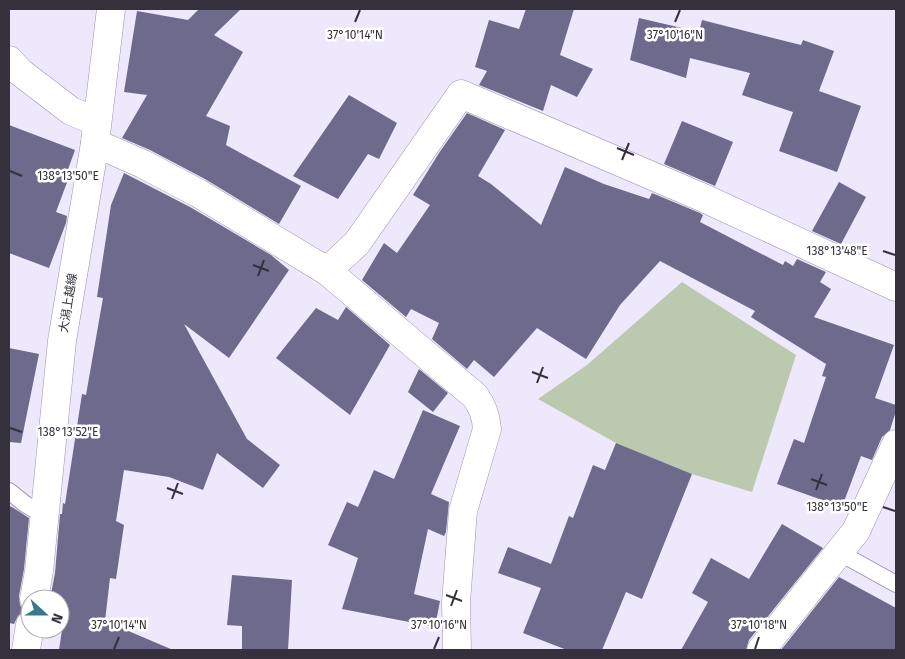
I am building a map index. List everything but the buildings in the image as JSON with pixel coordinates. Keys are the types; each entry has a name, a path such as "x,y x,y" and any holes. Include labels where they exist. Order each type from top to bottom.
{"street":[{"name":"大潟上越線","path":"35,589 62,340 96,133 111,9"},
{"path":"9,60 20,72 71,111 96,133 143,164 198,193 327,271 475,396 486,416 487,430 463,511 456,602 457,650"},
{"path":"327,271 357,243 461,94 706,199 896,287"},
{"path":"761,650 840,553 860,523 896,444"}],"lane":[{"path":"9,491 25,504 44,515"},
{"path":"840,553 896,584"}],"green space":[{"path":"682,282 796,355 752,492 692,474 616,443 538,399 587,365"}]}
